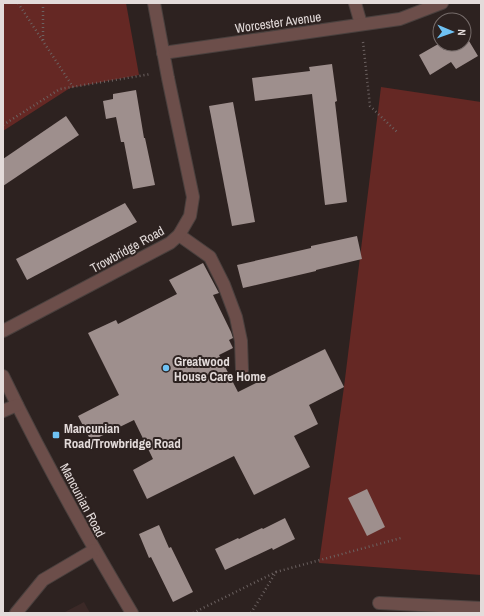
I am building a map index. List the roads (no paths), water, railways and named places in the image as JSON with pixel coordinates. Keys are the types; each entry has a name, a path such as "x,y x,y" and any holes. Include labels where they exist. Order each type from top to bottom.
{"street":[{"name":"Trowbridge Road","path":"3,331 170,243 179,235 190,216 194,197 163,54 154,3"},
{"path":"355,3 361,24"},
{"name":"Worcester Avenue","path":"163,54 400,19 442,3"},
{"path":"179,235 210,257 224,285 236,318 241,341 242,370"},
{"name":"Mancunian Road","path":"3,376 94,550 132,613"},
{"path":"3,411 17,405"},
{"path":"16,613 43,580 94,550"},
{"path":"380,602 481,608"}],"place":[{"name":"Greatwood House Care Home","path":"166,368"},
{"name":"Mancunian Road/Trowbridge Road","path":"56,435"}]}
